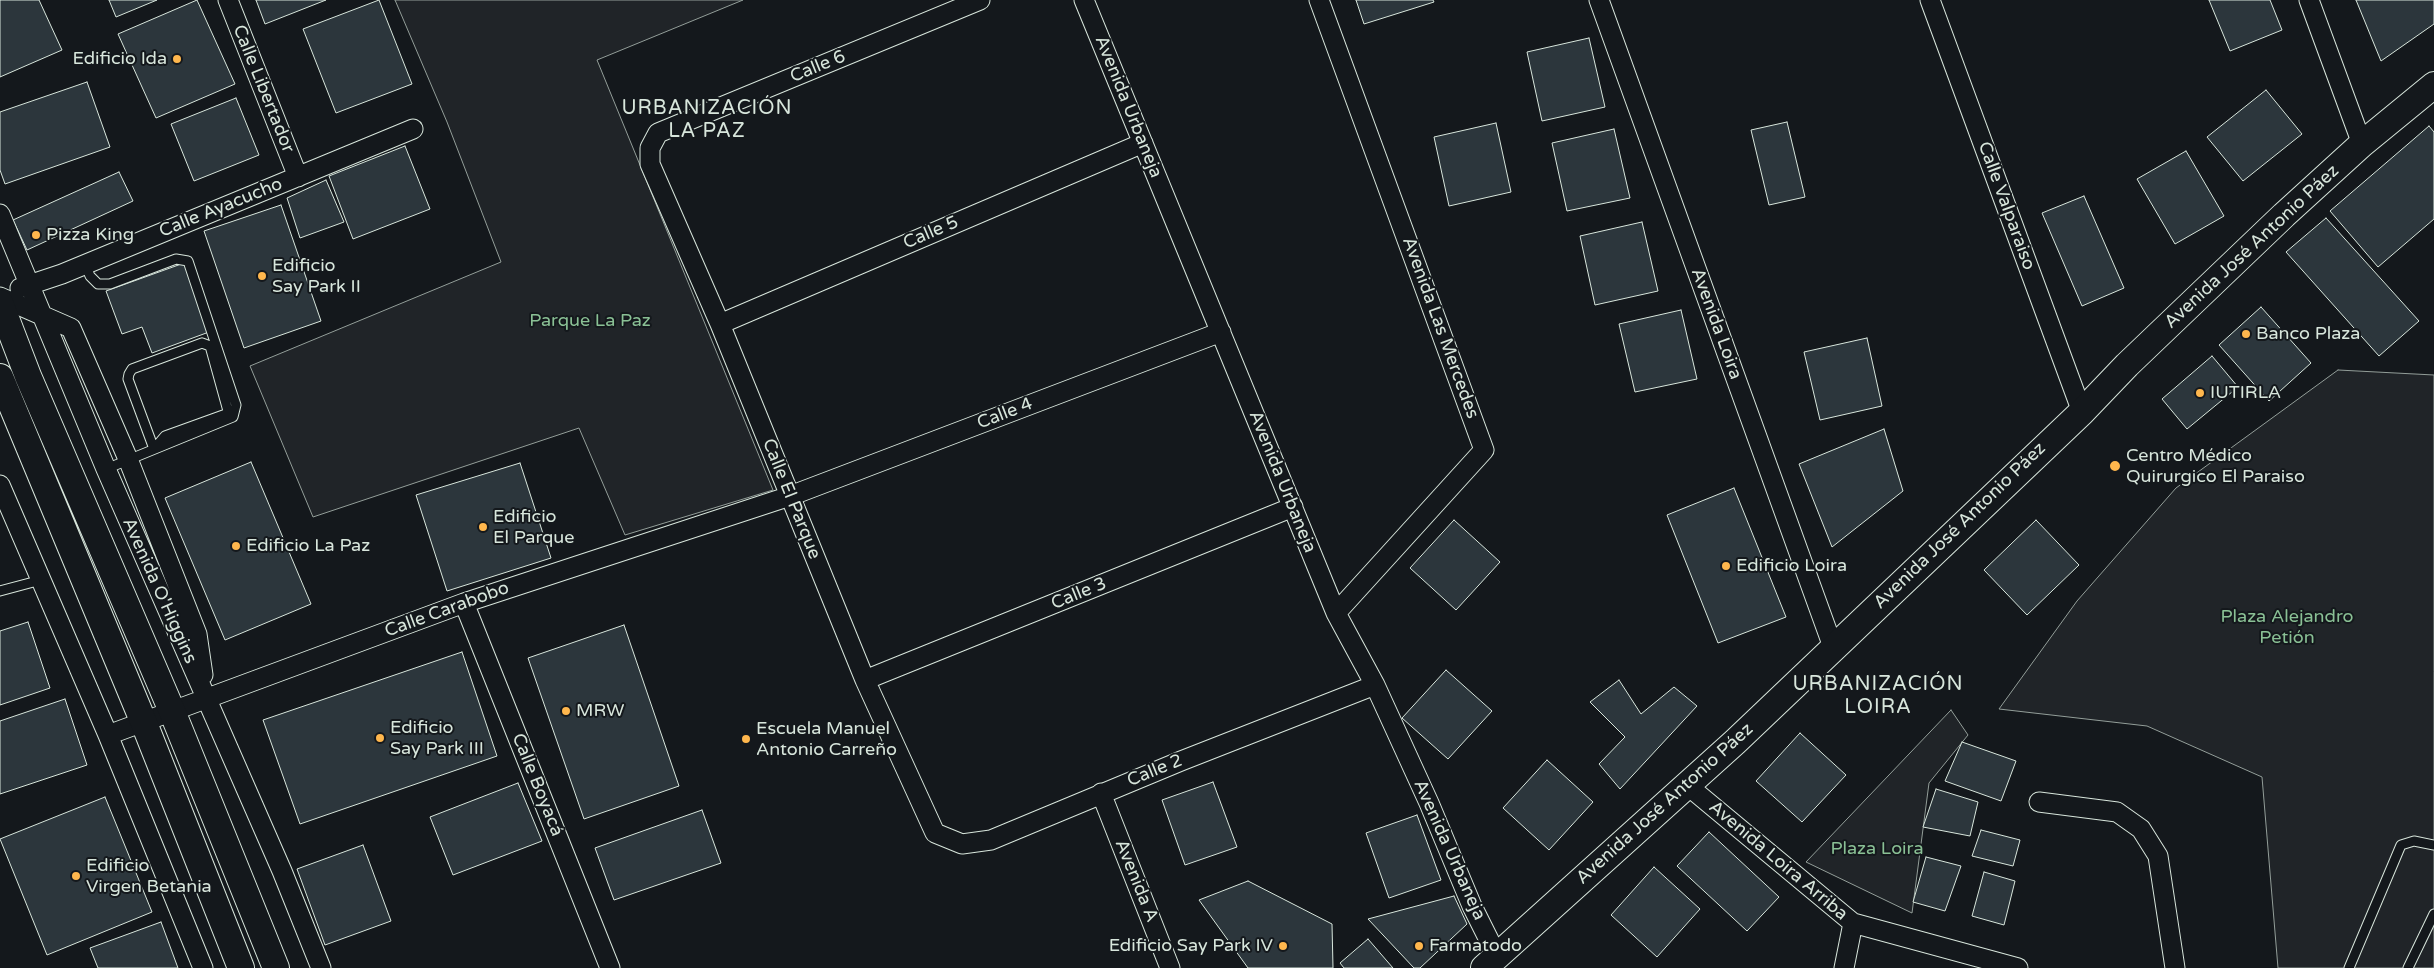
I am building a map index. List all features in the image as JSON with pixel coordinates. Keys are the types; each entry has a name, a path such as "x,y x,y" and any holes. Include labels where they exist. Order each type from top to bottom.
{"main road":[{"name":"Avenida José Antonio Páez","path":"1491,962 1687,785 2082,412 2127,365 2284,215 2362,144 2433,88"},
{"name":"Avenida O'Higgins","path":"0,303 28,376 172,711 276,968"},
{"path":"0,378 144,723 241,968"}],"street":[{"name":"Calle Libertador","path":"228,0 298,177"},
{"name":"Calle 6","path":"650,164 650,148 658,133 980,0"},
{"name":"Avenida Urbaneja","path":"1084,0 1336,613 1375,685 1429,802 1472,906 1491,962"},
{"name":"Avenida Las Mercedes","path":"1319,0 1484,450 1336,613"},
{"name":"Avenida Loira","path":"1599,0 1833,647"},
{"name":"Calle Valparaiso","path":"1930,0 2082,412"},
{"path":"2309,0 2362,144"},
{"name":"Calle Ayacucho","path":"0,296 413,129"},
{"name":"Calle 5","path":"720,324 1143,143"},
{"name":"Calle El Parque","path":"650,164 720,324 865,680 935,833"},
{"name":"Avenida O'Higgins","path":"0,214 106,469 282,871 321,968"},
{"path":"0,296 71,328 128,460 197,634 206,699"},
{"name":"Calle 4","path":"790,496 1221,332"},
{"path":"0,484 108,735 203,968"},
{"name":"Calle Carabobo","path":"108,735 464,603 790,496"},
{"name":"Calle 3","path":"865,680 1293,507"},
{"name":"Calle Boyacá","path":"464,603 610,968"},
{"name":"Calle 2","path":"935,833 962,844 991,840 1101,793 1375,685"},
{"name":"Avenida Loira Arriba","path":"1687,785 1853,923 2016,968"},
{"name":"Avenida A","path":"1101,793 1170,968"},
{"path":"2039,802 2117,812 2141,829 2158,856 2176,968"},
{"path":"1844,968 1853,923"}],"lane":[{"path":"85,263 90,276 98,284 110,284 176,258 188,261 236,405 236,412 233,417 106,469"},
{"path":"202,343 210,346 228,410 226,414 165,436 154,449 128,379 129,374 132,369 202,343"},
{"path":"0,590 41,580"},
{"path":"2349,968 2401,845 2414,840 2434,845"},
{"path":"2408,968 2434,914"}],"green space":[{"name":"Parque La Paz","path":"395,0 743,0 597,60 773,490 625,535 579,428 313,517 250,366 501,262 447,122"},
{"name":"Plaza Alejandro Petión","path":"2338,370 2434,375 2434,968 2278,968 2262,777 2147,726 1999,709 2077,601 2176,488"},
{"name":"Plaza Loira","path":"1951,710 1968,735 1929,783 1912,913 1806,862"}],"building":[{"path":"0,0 39,0 62,50 0,77"},
{"path":"109,0 157,0 116,17"},
{"name":"Edificio Ida","path":"197,0 235,84 156,118 118,34"},
{"path":"256,0 326,0 265,24"},
{"path":"379,0 412,84 336,113 303,29"},
{"path":"1356,0 1433,0 1434,2 1364,24"},
{"path":"2209,0 2270,0 2282,30 2230,51"},
{"path":"2356,0 2434,0 2434,24 2381,61"},
{"path":"1589,38 1605,107 1542,121 1527,52"},
{"path":"87,82 110,147 5,184 0,170 0,112"},
{"path":"2266,90 2302,134 2243,181 2207,137"},
{"path":"236,98 259,155 194,181 171,124"},
{"path":"1787,122 1805,197 1769,205 1751,130"},
{"path":"1496,123 1511,192 1449,206 1434,137"},
{"path":"2429,126 2434,132 2434,219 2378,267 2330,211"},
{"path":"1614,129 1630,198 1567,211 1552,143"},
{"path":"405,146 430,209 353,239 329,176"},
{"path":"2186,151 2224,216 2175,244 2137,179"},
{"path":"119,172 133,201 27,250 13,220"},
{"path":"326,180 344,222 300,238 287,198"},
{"path":"2084,196 2124,288 2082,306 2042,213"},
{"name":"Edificio Say Park II","path":"281,205 321,321 244,348 204,231"},
{"path":"2326,218 2419,321 2379,356 2286,252"},
{"path":"1642,222 1658,291 1595,305 1580,236"},
{"path":"184,263 209,332 152,353 142,327 122,334 106,291"},
{"path":"2261,307 2311,363 2269,401 2219,345"},
{"path":"1681,310 1697,379 1635,392 1619,324"},
{"path":"1867,338 1882,406 1820,420 1804,352"},
{"name":"IUTIRLA","path":"2212,356 2238,387 2187,429 2162,399"},
{"path":"1884,429 1903,491 1832,547 1799,464"},
{"name":"Edificio La Paz","path":"251,462 311,604 225,640 165,498"},
{"name":"Edificio El Parque","path":"520,463 551,558 447,591 416,495"},
{"name":"Edificio Loira","path":"1734,488 1786,617 1718,643 1667,515"},
{"path":"1454,520 1500,562 1456,610 1410,568"},
{"path":"2036,520 2079,565 2027,615 1984,570"},
{"path":"28,622 50,688 0,705 0,631"},
{"path":"624,625 679,786 584,819 528,658"},
{"name":"Edificio Say Park III","path":"462,652 497,756 300,824 263,720"},
{"path":"1446,670 1492,711 1448,759 1402,718"},
{"path":"1619,680 1641,714 1674,687 1697,706 1620,789 1599,764 1625,737 1590,702"},
{"path":"65,699 87,765 0,794 0,721"},
{"path":"1800,733 1846,775 1802,822 1756,781"},
{"path":"1962,742 2016,761 2001,801 1945,781"},
{"path":"1547,760 1593,802 1549,850 1503,808"},
{"path":"1213,782 1237,847 1185,865 1162,800"},
{"path":"518,783 542,841 453,875 430,817"},
{"path":"1936,789 1978,802 1970,836 1923,827"},
{"name":"Edificio Virgen Betania","path":"105,797 152,912 47,955 0,839"},
{"path":"702,810 721,863 614,900 595,848"},
{"path":"1417,815 1441,880 1389,898 1366,833"},
{"path":"1981,830 2020,840 2013,866 1972,856"},
{"path":"1709,832 1779,897 1747,931 1677,866"},
{"path":"363,845 391,921 325,945 297,869"},
{"path":"1926,857 1961,866 1945,911 1913,902"},
{"path":"1654,867 1700,909 1657,957 1611,915"},
{"path":"1984,872 2015,881 2004,925 1972,916"},
{"name":"Edificio Say Park IV","path":"1248,881 1332,924 1333,968 1248,968 1199,900"},
{"name":"Farmatodo","path":"1454,896 1467,924 1420,968 1414,968 1368,919"},
{"path":"161,922 178,968 98,968 90,948"},
{"path":"1368,939 1393,968 1344,968 1340,963"}],"place":[{"name":"Edificio Ida","path":"177,59"},
{"name":"Pizza King","path":"36,235"},
{"name":"Edificio Say Park II","path":"262,276"},
{"name":"Banco Plaza","path":"2246,334"},
{"name":"IUTIRLA","path":"2200,393"},
{"name":"Centro Médico Quirurgico El Paraiso","path":"2115,466"},
{"name":"Edificio El Parque","path":"483,527"},
{"name":"Edificio La Paz","path":"236,546"},
{"name":"Edificio Loira","path":"1726,566"},
{"name":"MRW","path":"566,711"},
{"name":"Edificio Say Park III","path":"380,738"},
{"name":"Escuela Manuel Antonio Carreño","path":"746,739"},
{"name":"Edificio Virgen Betania","path":"76,876"},
{"name":"Edificio Say Park IV","path":"1283,946"},
{"name":"Farmatodo","path":"1419,946"}],"district":[{"name":"URBANIZACIÓN LA PAZ","path":"707,120"},
{"name":"URBANIZACIÓN LOIRA","path":"1878,696"}]}
